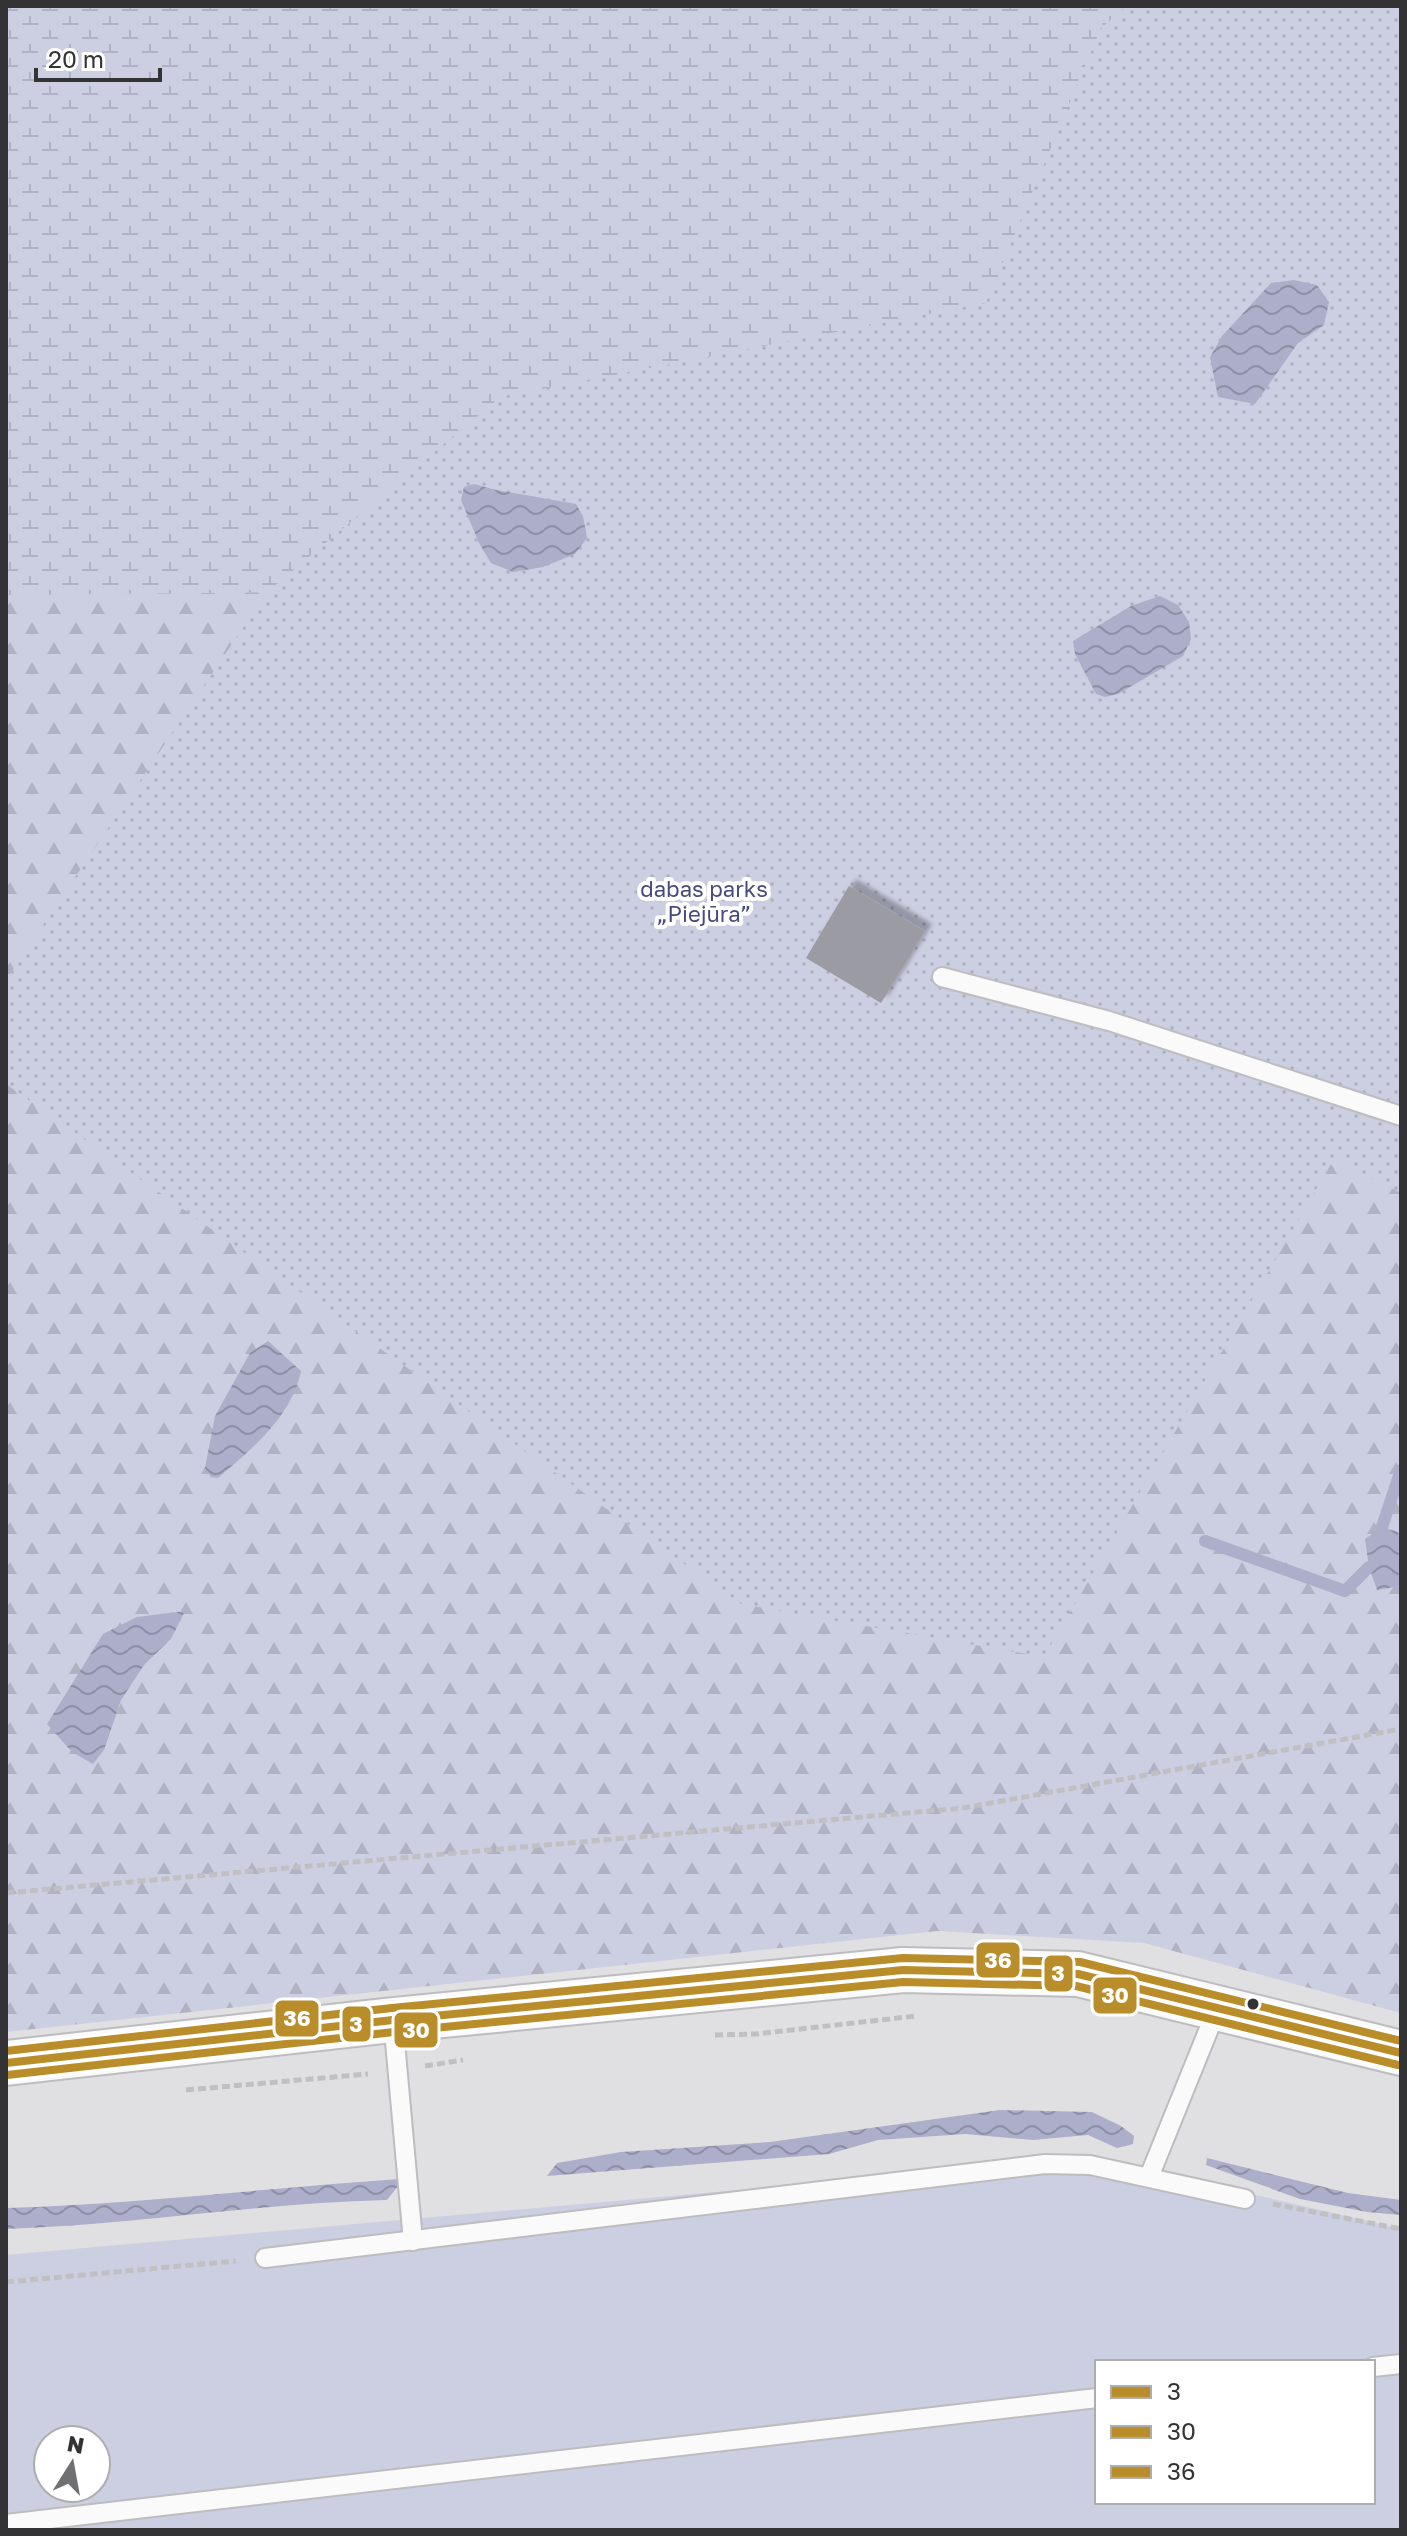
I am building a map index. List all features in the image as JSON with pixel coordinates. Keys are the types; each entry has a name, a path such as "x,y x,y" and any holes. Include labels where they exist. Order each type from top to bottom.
{"street":[{"path":"6,2063 393,2020 903,1970 1078,1974 1401,2053"}],"lane":[{"path":"942,977 1109,1021 1401,1116"},
{"path":"1149,2177 1217,2008"},
{"path":"393,2020 413,2241"},
{"path":"265,2258 1045,2164 1090,2165 1245,2199"},
{"path":"1375,2367 1401,2364"},
{"path":"6,2524 1095,2398"}],"path":[{"path":"6,1893 963,1808 1401,1729"},
{"path":"712,2035 756,2034 922,2016"},
{"path":"181,2090 398,2071 473,2058"},
{"path":"1245,2199 1401,2229"},
{"path":"6,2282 265,2258"}],"green space":[{"name":"dabas parks „Piejūra”","path":"6,6 1401,6 1401,1798 6,1983"},
{"path":"6,6 1127,6 1101,28 986,303 500,397 267,592 6,595"},
{"path":"267,592 6,980 6,595"},
{"path":"6,1084 741,1604 1044,1657 1334,1159 1401,1193 1401,1543 1397,1532 1377,1590 1401,1586 1401,2013 1144,1943 937,1931 6,2032","holes":["184,1611 172,1636 143,1665 130,1685 104,1750 137,1617"]},
{"path":"1098,2158 1401,2229 1401,2530 6,2530 6,2255"}],"water":[{"path":"1294,280 1317,285 1329,302 1324,325 1298,343 1255,404 1218,397 1210,357 1222,336 1271,283"},
{"path":"474,484 576,504 583,516 587,538 575,554 543,567 513,572 491,563 461,500 464,487"},
{"path":"1160,596 1178,605 1189,622 1191,639 1183,656 1118,694 1105,697 1096,694 1075,654 1073,641 1131,606"},
{"path":"268,1341 301,1371 296,1387 280,1417 257,1443 218,1478 211,1477 205,1468 215,1416 250,1353"},
{"path":"1382,1527 1398,1532 1401,1586 1377,1590 1369,1567 1365,1539"},
{"path":"185,1611 171,1639 144,1665 121,1700 104,1750 93,1764 72,1752 47,1724 103,1634 137,1617"},
{"path":"1000,2110 1092,2112 1134,2136 1133,2144 1117,2148 1088,2135 1033,2140 965,2134 878,2140 829,2154 547,2176 557,2163 621,2152 770,2142"},
{"path":"1207,2158 1348,2193 1401,2200 1401,2215 1300,2199 1206,2165"},
{"path":"399,2179 398,2186 387,2200 6,2229 6,2208"}],"building":[{"path":"849,886 925,931 881,1003 806,958"}],"waterway":[{"path":"1382,1527 1401,1470"},
{"path":"1205,1541 1345,1591 1369,1567"}],"transit line":[{"name":"36","path":"6,2051 392,2008 903,1958 1080,1962 1401,2041"},
{"name":"3","path":"6,2063 393,2020 903,1970 1078,1974 1401,2053"},
{"name":"30","path":"7,2075 394,2032 903,1982 1076,1986 1398,2065"}]}
